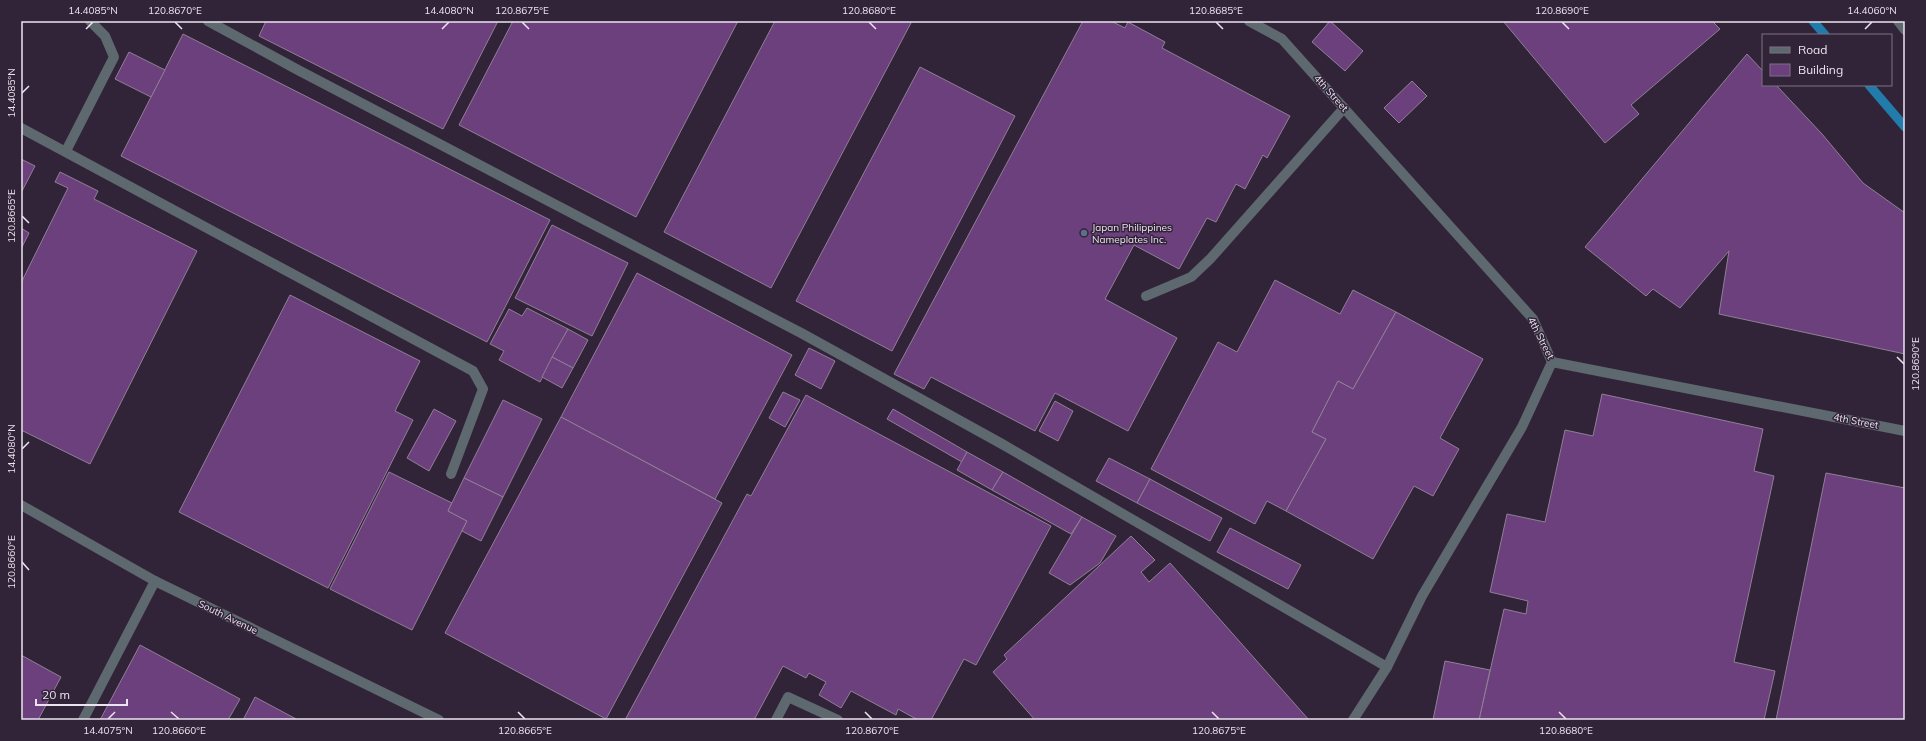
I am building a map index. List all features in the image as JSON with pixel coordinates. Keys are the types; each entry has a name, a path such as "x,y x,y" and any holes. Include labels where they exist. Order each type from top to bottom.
{"street":[{"path":"66,151 114,57 105,36 90,21"},
{"path":"208,21 312,78 803,334 1002,444 1387,667"},
{"name":"4th Street","path":"1249,21 1282,39 1533,319 1552,362 1905,431"},
{"path":"1898,21 1905,30"},
{"path":"1146,296 1191,277 1211,258 1344,108"},
{"path":"21,128 472,371 483,389 451,474"},
{"path":"1353,720 1387,667 1422,596 1522,427 1552,362"},
{"name":"South Avenue","path":"21,505 154,581 439,720"},
{"path":"83,720 154,581"},
{"path":"776,720 788,697 838,720"}],"building":[{"path":"266,21 498,21 443,129 259,36"},
{"path":"513,21 738,21 636,217 459,125"},
{"path":"775,21 912,21 771,288 664,232"},
{"name":"Japan Philippines Nameplates Inc.","path":"1083,21 1111,21 1125,28 1128,22 1165,42 1162,48 1290,116 1267,158 1263,155 1245,189 1236,184 1216,222 1207,218 1179,269 1134,245 1105,299 1177,338 1128,431 1055,393 1035,431 931,377 924,389 894,374"},
{"path":"1330,21 1363,51 1345,71 1312,42"},
{"path":"1503,21 1712,21 1720,29 1631,105 1639,114 1605,143"},
{"path":"183,34 550,220 487,342 121,156"},
{"path":"129,52 165,70 151,97 115,79"},
{"path":"1747,54 1762,70 1762,86 1777,86 1822,134 1863,183 1905,213 1905,354 1719,314 1729,251 1680,308 1653,289 1646,296 1585,247"},
{"path":"920,67 1015,116 892,351 796,301"},
{"path":"1412,81 1427,96 1399,123 1384,108"},
{"path":"21,159 35,166 21,193"},
{"path":"60,172 98,191 94,199 197,251 90,464 21,430 21,283 68,188 55,182"},
{"path":"552,225 628,263 592,336 515,298"},
{"path":"21,228 29,233 21,249"},
{"path":"637,273 792,355 715,499 561,417"},
{"path":"1275,280 1340,314 1353,290 1396,312 1353,389 1338,381 1312,432 1326,439 1286,511 1267,501 1255,524 1151,469 1218,342 1237,352"},
{"path":"290,295 420,361 395,411 413,420 328,588 179,512"},
{"path":"527,308 568,329 540,382 499,360 504,351 490,344 509,309 522,316"},
{"path":"1396,312 1483,359 1440,438 1459,449 1433,496 1414,486 1373,559 1286,511 1326,439 1312,432 1338,381 1353,389"},
{"path":"568,329 588,340 573,368 552,357"},
{"path":"809,348 835,361 821,389 795,375"},
{"path":"552,357 573,368 562,388 542,377"},
{"path":"783,392 800,400 785,427 769,418"},
{"path":"1602,394 1763,429 1754,471 1774,476 1734,662 1775,671 1764,720 1479,720 1504,609 1526,614 1528,601 1490,592 1507,514 1545,522 1565,430 1593,436"},
{"path":"806,395 1051,526 976,665 964,659 931,720 918,720 898,709 896,715 851,691 841,708 819,695 826,682 809,673 806,678 783,666 754,720 625,720 747,494 751,496"},
{"path":"503,400 542,419 503,497 464,478"},
{"path":"1055,401 1073,411 1058,441 1039,431"},
{"path":"434,409 456,421 429,471 407,458"},
{"path":"893,409 967,452 962,462 887,419"},
{"path":"561,417 722,503 606,719 445,633"},
{"path":"967,452 1003,472 992,490 957,470"},
{"path":"1109,458 1150,479 1137,503 1096,481"},
{"path":"389,472 452,503 448,511 467,521 412,630 330,589"},
{"path":"1003,472 1082,517 1071,534 992,490"},
{"path":"1826,473 1905,488 1905,720 1776,720"},
{"path":"464,478 503,497 481,541 462,531 467,521 448,511"},
{"path":"1150,479 1222,518 1210,541 1137,503"},
{"path":"1082,517 1116,536 1100,563 1070,585 1049,573"},
{"path":"1230,528 1301,565 1288,589 1217,552"},
{"path":"1131,536 1155,560 1141,572 1149,582 1170,563 1309,720 1035,720 993,672 1007,659 1004,655"},
{"path":"140,645 240,699 228,720 100,720"},
{"path":"21,655 61,677 38,720 21,720"},
{"path":"1445,661 1490,670 1479,720 1433,720"},
{"path":"255,697 298,720 243,720"}],"waterway":[{"path":"1813,21 1824,34"},
{"path":"1870,86 1905,127"}],"place":[{"name":"Japan Philippines Nameplates Inc.","path":"1084,233"}]}
